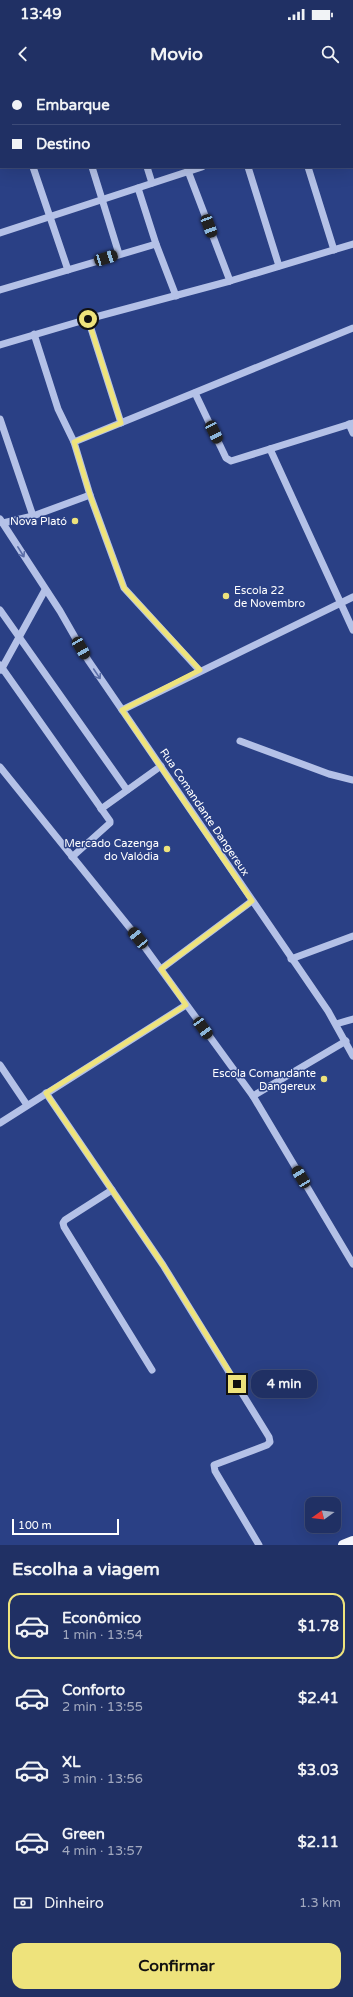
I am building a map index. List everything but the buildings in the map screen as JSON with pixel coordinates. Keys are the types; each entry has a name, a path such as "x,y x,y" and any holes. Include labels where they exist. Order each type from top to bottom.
{"main road":[{"path":"343,1545 353,1541"}],"street":[{"path":"33,168 68,270"},
{"path":"92,168 119,254"},
{"path":"147,168 152,183"},
{"path":"0,233 198,168"},
{"path":"248,168 279,266"},
{"path":"308,168 334,250"},
{"path":"188,171 230,281"},
{"path":"138,188 156,244 176,296"},
{"path":"0,290 156,244"},
{"path":"0,345 34,334 230,281 353,244"},
{"path":"88,319 121,423"},
{"path":"74,442 353,328"},
{"path":"34,334 58,410 74,442 90,495 124,588 200,670"},
{"path":"195,393 226,458 231,461 351,423 353,433"},
{"path":"0,419 34,516"},
{"path":"270,449 353,630"},
{"path":"1,521 34,516 90,495"},
{"name":"Rua Comandante Dangereux","path":"1,521 88,660 336,1024 353,1056"},
{"path":"45,590 1,669 110,823 72,857"},
{"path":"122,710 200,670 353,597"},
{"path":"0,610 127,790"},
{"path":"240,741 329,774 353,780"},
{"path":"101,809 160,766"},
{"path":"0,767 161,969 253,1096 353,1264"},
{"path":"161,969 252,901"},
{"path":"291,959 353,936"},
{"path":"0,1123 186,1005"},
{"path":"336,1024 353,1019"},
{"path":"253,1096 346,1041"},
{"path":"0,1064 27,1105"},
{"path":"46,1093 163,1265 269,1437 270,1442 267,1445 214,1465 215,1471 259,1545"},
{"path":"112,1190 65,1220 63,1223 64,1227 152,1370"}],"place":[{"name":"Nova Plató","path":"75,521"},
{"name":"Escola 22 de Novembro","path":"226,596"},
{"name":"Mercado Cazenga do Valódia","path":"167,849"},
{"name":"Escola Comandante Dangereux","path":"324,1079"}],"route":[{"path":"88,319 121,423 74,442 90,495 124,588 200,670 122,710 252,901 161,969 186,1005 46,1093 163,1265 237,1384"}]}
